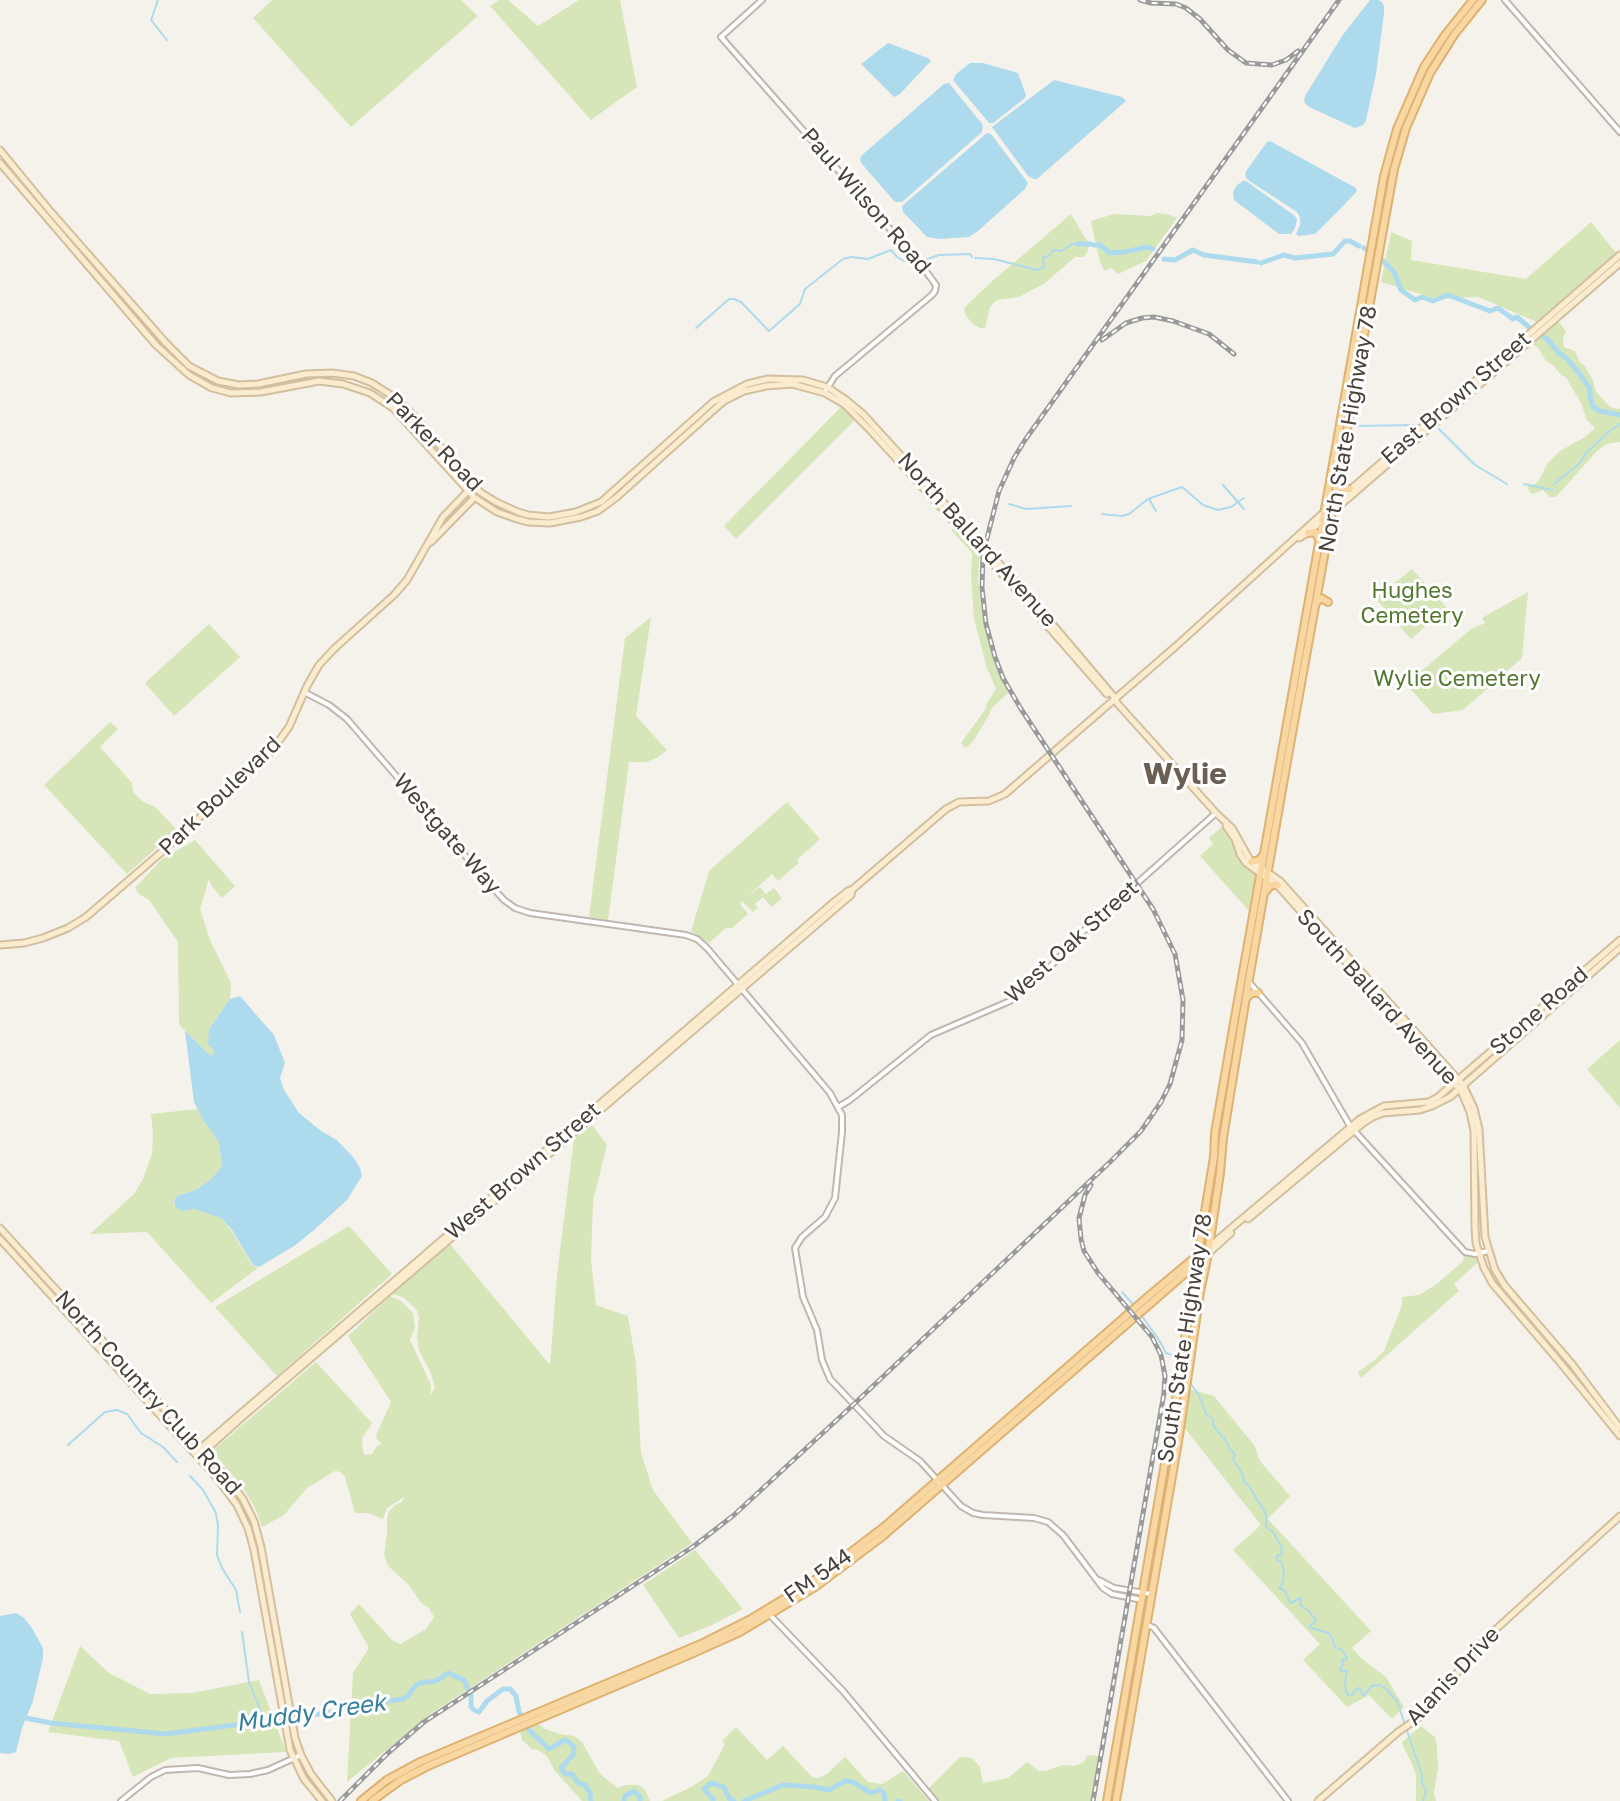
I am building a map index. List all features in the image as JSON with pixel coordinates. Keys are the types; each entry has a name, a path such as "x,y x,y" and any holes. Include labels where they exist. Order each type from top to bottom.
{"main road":[{"name":"North State Highway 78","path":"1265,874 1316,603 1328,512 1384,176 1397,129 1424,67 1473,0"},
{"name":"North State Highway 78","path":"1265,874 1263,855 1319,539 1338,483 1394,169 1411,116 1430,73 1454,35 1482,0"},
{"path":"1430,73 1440,50 1440,42"},
{"name":"Parker Road","path":"0,150 51,212 189,366 218,381 239,385 321,373 364,379 401,403 480,492 528,515 549,517 576,512 609,496 708,407 731,391 760,380 779,378 803,380 826,390"},
{"name":"Parker Road","path":"0,163 156,345 189,375 212,388 231,393 261,392 319,381 360,389 393,408 474,497 497,512 528,522 550,523 598,511 735,395 753,388 792,384 826,390"},
{"name":"East Brown Street","path":"1115,701 1620,255"},
{"name":"East Brown Street","path":"1293,541 1308,533 1350,489 1620,263"},
{"name":"North Ballard Avenue","path":"826,390 870,430 1216,813"},
{"path":"1338,483 1343,489 1350,489"},
{"name":"Park Boulevard","path":"0,945 31,941 63,931 90,915 274,749 291,723 315,672 330,653 407,580 443,517 474,486"},
{"name":"Park Boulevard","path":"423,552 480,492"},
{"path":"1308,533 1315,532 1319,539"},
{"path":"1316,603 1321,598 1328,602"},
{"name":"West Brown Street","path":"196,1455 946,809 959,802 989,801 1005,794 1115,701"},
{"name":"South Ballard Avenue","path":"1216,813 1235,832 1251,862 1278,885 1394,1011"},
{"name":"South Ballard Avenue","path":"1224,822 1244,861 1280,881 1459,1084 1474,1108 1479,1129 1485,1237 1495,1270 1620,1428"},
{"path":"1251,862 1263,855"},
{"name":"South State Highway 78","path":"1107,1801 1146,1597 1161,1539 1195,1276 1223,1138 1266,891 1265,874"},
{"name":"South State Highway 78","path":"1116,1801 1146,1624 1152,1539 1190,1328 1210,1245 1216,1172 1215,1133 1265,874"},
{"path":"1266,891 1271,885 1278,885"},
{"name":"Stone Road","path":"1459,1084 1620,940"},
{"name":"Stone Road","path":"1459,1084 1620,948"},
{"path":"1246,998 1254,992 1258,993"},
{"path":"1210,1245 1353,1128 1383,1113 1432,1106 1445,1100 1459,1084"},
{"name":"South Ballard Avenue","path":"1459,1084 1474,1131 1475,1227 1479,1253 1492,1283 1620,1436"},
{"name":"West Brown Street","path":"202,1450 256,1400 533,1169 598,1109"},
{"path":"1210,1245 1353,1128"},
{"path":"533,1169 546,1153"},
{"name":"North Country Club Road","path":"0,1228 117,1364 202,1450 239,1493 258,1535 293,1730 311,1774 332,1801"},
{"path":"0,1239 117,1364"},
{"name":"FM 544","path":"1104,1340 1184,1274 1210,1245"},
{"name":"FM 544","path":"361,1801 397,1774 636,1674 768,1613 863,1548 1198,1259"},
{"path":"1184,1274 1195,1276"},
{"path":"247,1413 256,1400"},
{"name":"North Country Club Road","path":"156,1405 228,1491 242,1513 251,1537 293,1758 304,1779 322,1801"},
{"name":"Alanis Drive","path":"1318,1801 1432,1706 1482,1642 1620,1516"},
{"path":"251,1537 258,1535"},
{"path":"1152,1539 1161,1539"},
{"path":"266,1616 273,1616"},
{"name":"FM 544","path":"372,1801 444,1755"}],"street":[{"name":"Paul Wilson Road","path":"762,0 721,37 929,273 936,285 932,295 843,370 826,390"},
{"path":"1505,0 1620,132"},
{"name":"Westgate Way","path":"304,692 347,719 493,888 515,908 530,913 697,939 741,986 839,1106"},
{"name":"West Oak Street","path":"839,1106 931,1035 1010,1001 1056,961 1077,936 1216,813"},
{"path":"1249,982 1302,1043 1353,1128 1465,1252 1488,1251"},
{"path":"839,1106 843,1122 837,1192 825,1217 802,1236 796,1246 803,1297 817,1330 822,1360 830,1379 884,1436 914,1456 961,1506 973,1513 1037,1518 1048,1522 1061,1532 1097,1579 1110,1587 1146,1597"},
{"path":"768,1613 844,1693 935,1801"},
{"path":"1146,1624 1154,1628 1288,1801"},
{"path":"121,1801 142,1783 165,1770 198,1768 229,1775 250,1774 268,1770 301,1755"}],"green space":[{"path":"272,0 461,0 478,16 351,127 253,18"},
{"path":"499,0 508,0 538,26 579,0 620,0 637,87 591,120 490,6"},
{"path":"1157,213 1177,218 1146,261 1118,274 1111,268 1104,271 1091,221 1114,214 1151,216"},
{"path":"1071,214 1089,244 1087,253 1083,257 1075,257 1045,283 1019,297 997,300 990,307 985,328 973,324 964,308"},
{"path":"1591,222 1617,254 1537,322 1478,297 1436,299 1381,282 1391,232 1412,241 1411,260 1526,279"},
{"path":"1558,321 1566,331 1564,347 1575,351 1596,392 1610,407 1620,408 1620,442 1606,444 1556,497 1550,497 1543,490 1533,494 1528,487 1537,483 1548,463 1560,451 1595,428 1586,419 1582,405 1566,377 1546,361 1531,343"},
{"path":"841,407 855,420 736,539 724,526"},
{"path":"956,527 980,550 978,580 984,624 994,662 1009,692 991,709 974,740 966,748 961,743 996,689 974,619 972,553 951,530"},
{"name":"Hughes Cemetery","path":"1412,569 1447,608 1411,639 1377,597"},
{"name":"Wylie Cemetery","path":"1528,592 1522,658 1463,710 1433,714 1406,684 1471,629 1485,623 1482,618"},
{"path":"651,617 636,716 667,750 647,762 629,762 608,920 589,917 625,638"},
{"path":"209,624 240,657 174,716 145,683"},
{"path":"110,722 118,729 100,747 132,783 133,792 155,807 177,830 127,874 44,785"},
{"path":"787,802 820,839 778,881 772,874 748,896 760,887 766,894 774,888 782,898 772,907 763,897 755,904 758,908 753,912 742,901 740,904 748,914 709,943 691,931 709,871"},
{"path":"1222,827 1231,837 1243,863 1256,875 1249,911 1200,856 1213,844 1209,838"},
{"path":"195,840 235,886 222,898 209,879 200,909 210,940 231,983 230,999 209,1029 213,1058 179,1025 178,942 149,900 135,888 162,859"},
{"path":"1620,1040 1620,1108 1587,1069"},
{"path":"197,1109 219,1143 222,1166 198,1189 177,1196 174,1205 205,1211 221,1218 252,1265 258,1268 211,1303 147,1232 90,1234 134,1194 143,1179 152,1154 151,1114"},
{"path":"592,1125 607,1145 593,1201 591,1260 596,1305 628,1316 636,1364 641,1453 653,1490 692,1543 432,1713 347,1782 353,1673 369,1648 350,1614 359,1604 392,1640 400,1644 426,1629 434,1617 409,1585 388,1566 384,1555 389,1512 404,1497 387,1508 383,1519 368,1513 355,1513 345,1477 335,1471 307,1488 284,1515 262,1527 243,1487 212,1451 316,1362 372,1423 362,1438 363,1452 365,1455 372,1454 381,1444 376,1438 377,1433 391,1402 348,1336 390,1296 401,1301 413,1313 415,1328 410,1340 431,1385 430,1396 435,1387 419,1351 417,1310 403,1297 392,1294 450,1244 550,1365 557,1275 574,1139"},
{"path":"349,1226 392,1274 277,1376 215,1307"},
{"path":"1464,1255 1476,1257 1478,1262 1454,1284 1459,1291 1361,1378 1358,1372 1384,1351 1402,1305 1402,1297 1419,1295 1437,1284 1463,1261"},
{"path":"1189,1389 1214,1396 1254,1445 1260,1461 1290,1496 1268,1519 1371,1631 1352,1648 1386,1677 1404,1707 1392,1719 1369,1695 1347,1707 1303,1660 1320,1644 1233,1550 1261,1525 1183,1426"},
{"path":"695,1550 743,1609 679,1638 643,1585"},
{"path":"80,1646 109,1673 150,1694 192,1693 259,1680 286,1752 171,1758 133,1777 119,1741 48,1732"},
{"path":"538,1723 545,1729 574,1736 582,1742 600,1774 618,1788 638,1785 645,1790 650,1801 582,1801 555,1771 547,1756 522,1740 520,1731"},
{"path":"1421,1726 1435,1737 1437,1746 1436,1801 1416,1801 1416,1775 1402,1742"},
{"path":"736,1727 767,1760 783,1746 812,1777 827,1774 845,1757 868,1782 882,1784 903,1771 929,1801 662,1801 708,1776 725,1744 722,1741"},
{"path":"1088,1755 1099,1756 1091,1801 938,1801 928,1789 960,1757 972,1758 980,1767 983,1783 1008,1778 1027,1762 1039,1771 1045,1771 1083,1763"}],"water":[{"path":"1370,0 1382,2 1384,13 1366,120 1355,128 1304,102 1342,36"},
{"path":"888,43 931,61 894,97 861,64"},
{"path":"970,63 983,63 1018,73 1025,98 989,123 953,80"},
{"path":"1054,80 1122,97 1126,101 1034,179 1028,176 992,127"},
{"path":"949,83 983,125 982,132 902,202 895,202 862,164 861,156 944,84"},
{"path":"987,133 991,134 1028,183 1025,189 969,237 927,237 903,212 902,206"},
{"path":"1270,141 1356,188 1357,191 1315,234 1296,234 1300,225 1297,212 1245,176"},
{"path":"1243,181 1295,216 1297,220 1291,234 1279,234 1234,200 1233,192"},
{"path":"240,996 274,1035 285,1063 280,1078 299,1113 337,1140 353,1157 362,1176 347,1200 313,1231 259,1267 253,1265 221,1218 194,1209 182,1211 176,1208 174,1201 177,1196 198,1189 222,1166 219,1143 194,1102 185,1031 212,1057 214,1050 208,1044 209,1029 230,999"},
{"path":"16,1613 32,1628 43,1648 43,1658 16,1752 9,1754 0,1753 0,1616"}],"waterway":[{"path":"158,0 151,20 167,40"},
{"path":"1261,263 1284,255 1295,258 1333,254 1345,241 1359,246"},
{"path":"975,258 994,259 1037,270 1044,267 1043,257 1049,256 1053,250 1061,251 1078,244"},
{"path":"1078,244 1091,244"},
{"path":"1094,245 1100,245 1110,253 1147,247 1153,249"},
{"path":"696,328 729,299 734,299 741,302 769,331 800,304 805,289 843,259 868,259 891,250 904,261 916,263"},
{"path":"1164,259 1175,260 1193,250 1204,255 1257,262"},
{"path":"925,260 939,255 970,254 972,257"},
{"path":"1382,260 1394,272 1401,290 1415,300 1422,297 1433,301 1448,295 1490,311 1498,308 1513,319 1517,317 1531,329"},
{"path":"1540,334 1579,373 1590,389 1593,407 1620,415"},
{"path":"1554,484 1620,424"},
{"path":"1355,426 1417,425"},
{"path":"1439,429 1475,465 1507,484"},
{"path":"1524,484 1552,490"},
{"path":"1223,485 1244,509"},
{"path":"1102,514 1129,514 1148,499 1182,487 1203,505 1218,510 1231,507 1244,498"},
{"path":"1149,499 1156,511"},
{"path":"1009,504 1026,509 1071,506"},
{"path":"1122,1292 1132,1303"},
{"path":"1142,1316 1166,1353 1178,1363"},
{"path":"1190,1383 1199,1395 1206,1414 1212,1418 1214,1427 1235,1454 1233,1459 1243,1475 1243,1481 1266,1514 1266,1527 1273,1532 1282,1548 1281,1556 1276,1557 1284,1571 1279,1588 1285,1591 1290,1603 1301,1598 1300,1605 1316,1621 1311,1628 1328,1633 1335,1648 1341,1649 1347,1658 1342,1659 1340,1670 1347,1672 1348,1695 1359,1688 1363,1695 1372,1686 1380,1685 1397,1701 1422,1775 1426,1792 1423,1801"},
{"path":"68,1445 105,1412 117,1410 127,1414 141,1433 163,1447 177,1462"},
{"path":"190,1476 203,1490 216,1513 217,1555 236,1590 240,1612"},
{"path":"242,1632 249,1682 265,1722"},
{"name":"Muddy Creek","path":"21,1717 51,1723 166,1734 326,1713 403,1699 416,1685 436,1681 448,1673 464,1680 471,1695 471,1707 479,1712 487,1701 503,1689 510,1689 516,1696 519,1712 530,1731 549,1749 565,1740 574,1747 573,1755 561,1768 565,1774 572,1774 578,1783 585,1785 591,1801"},
{"name":"Muddy Creek","path":"744,1801 783,1785 829,1790 845,1781 853,1782 871,1793 880,1790 884,1793 885,1801"},
{"name":"Muddy Creek","path":"713,1801 704,1789 711,1783 724,1787 734,1801"},
{"name":"Muddy Creek","path":"624,1801 625,1796 634,1791 640,1801"}],"railway":[{"path":"1140,0 1186,8 1228,50 1246,63 1272,65 1298,51"},
{"path":"340,1801 424,1722 694,1546 734,1515 1110,1162 1141,1131 1161,1102 1170,1084 1182,1040 1183,1000 1175,954 1153,909 1003,678 986,624 982,588 983,554 999,491 1025,440 1339,0"},
{"path":"1102,340 1126,323 1154,317 1209,334 1234,354"},
{"path":"1091,1185 1079,1218 1084,1251 1098,1273 1152,1337 1161,1355 1165,1376 1093,1801"}],"district":[{"name":"Wylie","path":"1185,774"}]}
